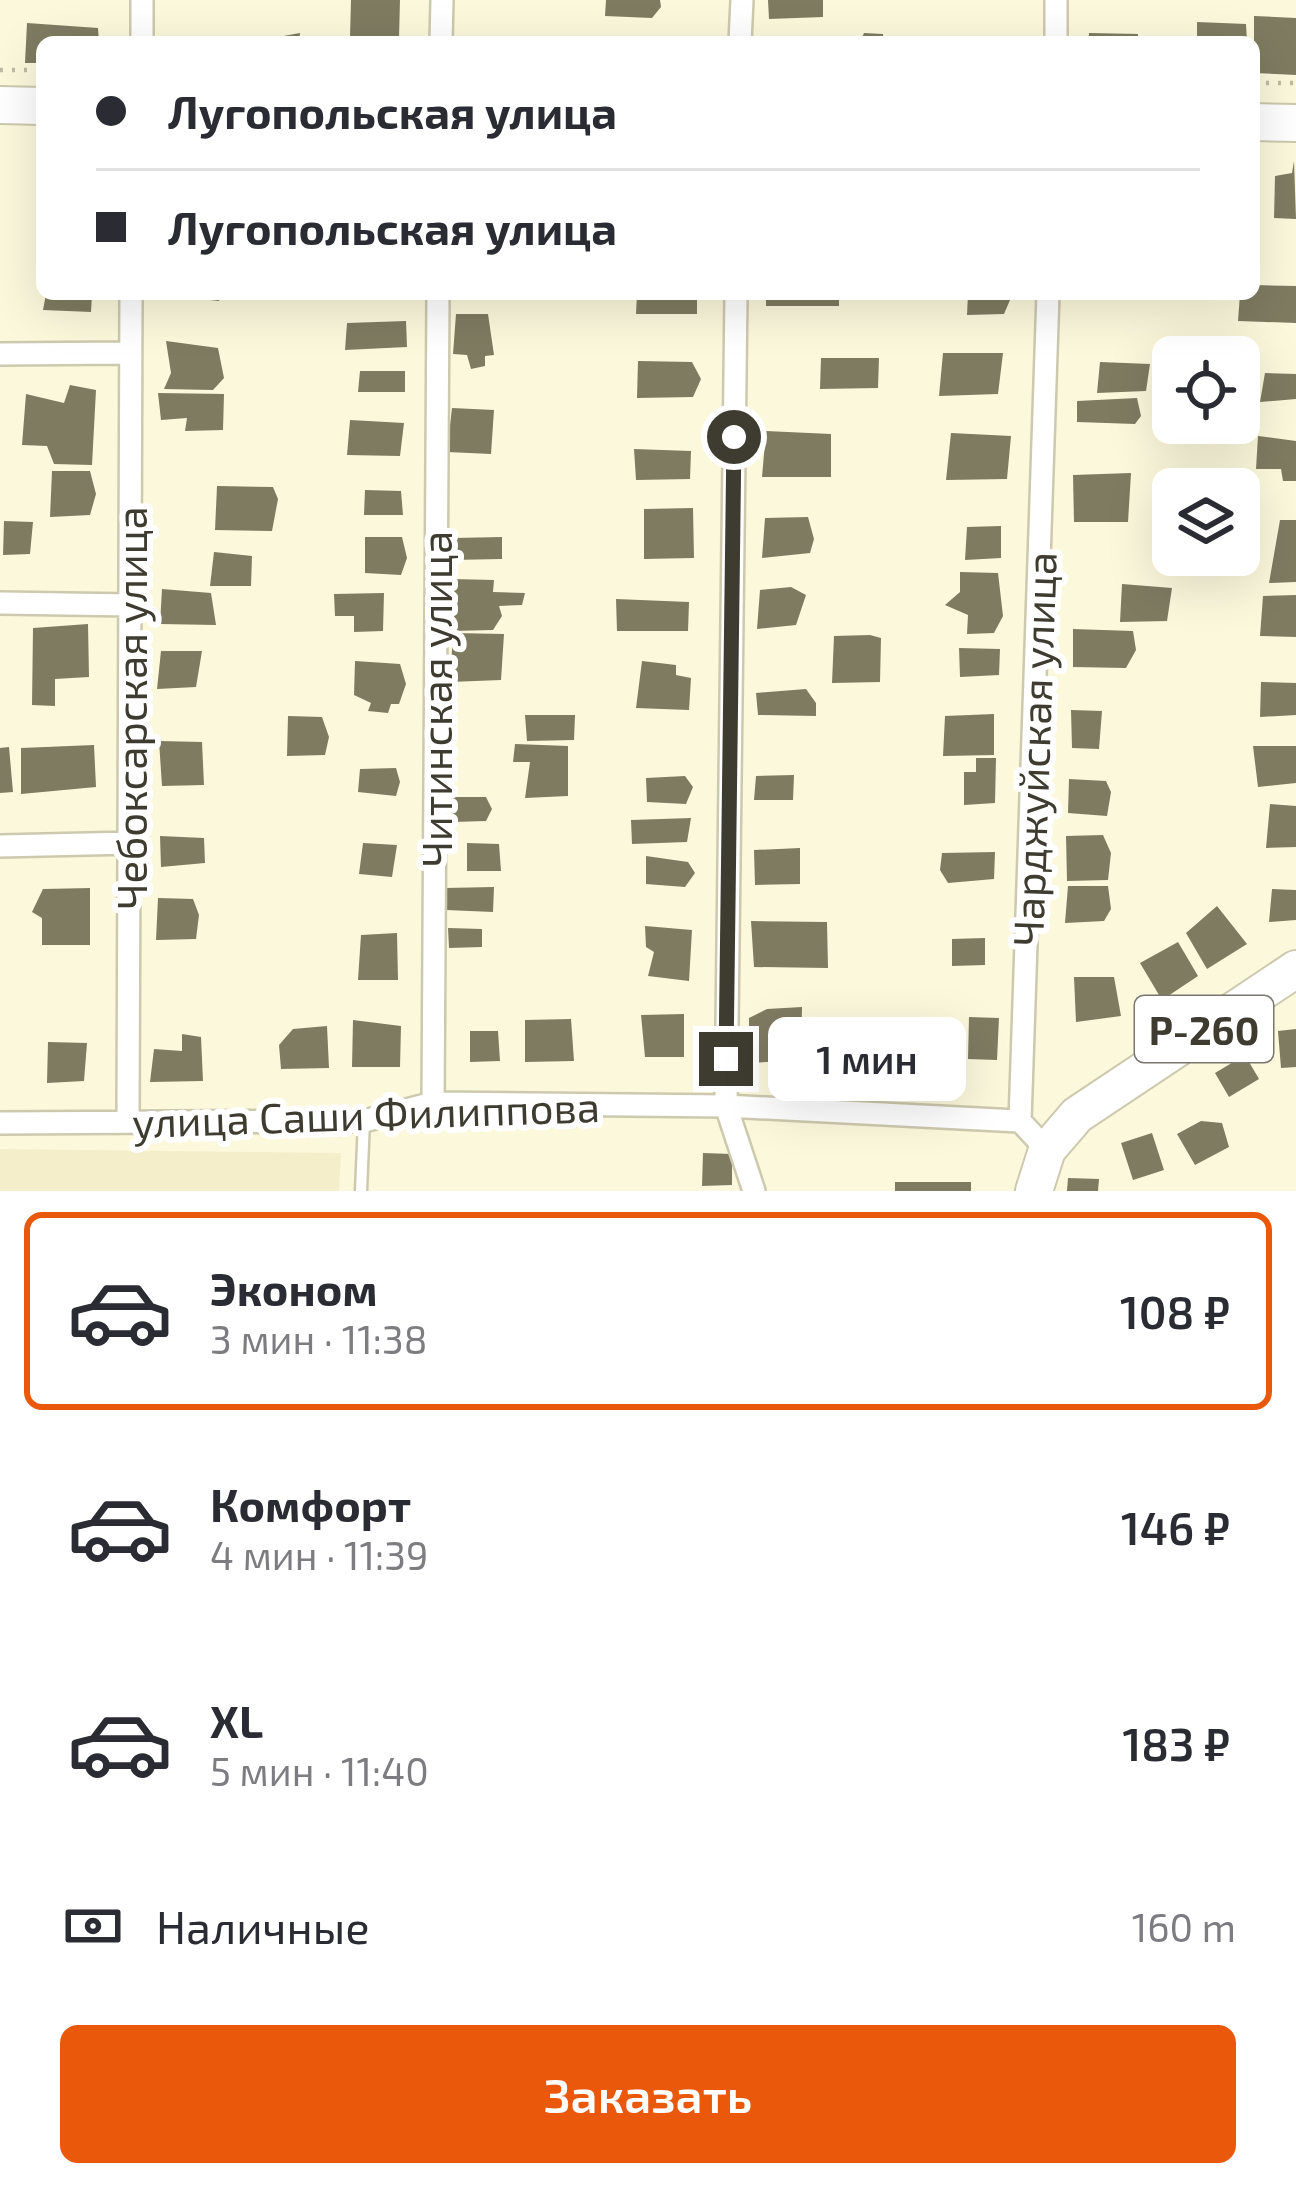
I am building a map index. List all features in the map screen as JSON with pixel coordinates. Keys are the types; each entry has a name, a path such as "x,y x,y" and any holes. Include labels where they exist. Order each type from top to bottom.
{"highway":[{"path":"0,105 36,106"},
{"path":"1260,122 1296,123"},
{"name":"Р-260","path":"1047,1150 1077,1115 1112,1089 1296,969"},
{"path":"1034,1191 1047,1150"}],"street":[{"path":"142,0 142,36"},
{"path":"441,36 442,0"},
{"path":"740,36 742,0"},
{"path":"1055,36 1056,0"},
{"name":"Чебоксарская улица","path":"128,1121 131,300"},
{"name":"Читинская улица","path":"433,1103 438,300"},
{"path":"736,300 726,1106 754,1191"},
{"name":"Чарджуйская улица","path":"1020,1121 1048,300"},
{"path":"0,354 128,352"},
{"path":"0,603 132,605"},
{"path":"0,846 130,843"},
{"name":"улица Саши Филиппова","path":"0,1124 364,1121 433,1103 726,1106 1020,1121"},
{"path":"1020,1121 1047,1150"}],"lane":[{"path":"361,1191 364,1121"}],"path":[{"path":"0,70 36,70"},
{"path":"1260,83 1296,83"}],"shaded area":[{"path":"0,1149 341,1153 339,1191 0,1191"}],"building":[{"path":"351,0 400,0 399,36 350,36"},
{"path":"606,0 660,0 661,7 652,18 605,16"},
{"path":"768,0 823,0 823,17 769,19"},
{"path":"1254,16 1296,18 1296,75 1260,73 1260,36 1254,36"},
{"path":"1197,22 1246,24 1247,36 1197,36"},
{"path":"27,23 98,28 99,36 36,36 36,63 25,63"},
{"path":"1089,33 1138,34 1138,36"},
{"path":"1294,161 1296,219 1274,218 1275,176 1292,173"},
{"path":"1260,285 1296,286 1296,323 1238,321 1240,300 1260,300"},
{"path":"45,300 92,300 91,312 43,310"},
{"path":"637,300 697,300 697,314 636,314"},
{"path":"766,300 839,300 839,306 766,306"},
{"path":"968,300 1010,300 1004,314 967,315"},
{"path":"456,314 488,314 494,355 485,356 485,366 471,369 467,355 453,354"},
{"path":"406,321 407,347 345,350 347,323"},
{"path":"166,341 218,348 224,378 213,390 164,389 171,373"},
{"path":"943,353 1003,353 998,394 939,396"},
{"path":"821,358 879,358 878,388 820,389"},
{"path":"638,361 692,362 701,379 693,397 637,398"},
{"path":"1100,362 1150,364 1146,391 1097,393"},
{"path":"360,371 405,371 405,392 358,392"},
{"path":"1265,373 1296,374 1296,399 1260,402"},
{"path":"70,385 96,390 92,465 54,464 47,446 22,445 26,394 64,403"},
{"path":"158,393 224,394 223,430 185,431 187,418 161,420"},
{"path":"1137,398 1141,416 1135,424 1077,422 1077,401"},
{"path":"452,408 494,410 491,454 447,452"},
{"path":"350,420 404,423 400,456 347,455"},
{"path":"766,431 831,434 831,477 762,477"},
{"path":"951,433 1011,436 1007,479 946,480"},
{"path":"1260,436 1296,441 1296,481 1283,481 1281,469 1256,468"},
{"path":"634,449 691,451 690,479 636,480"},
{"path":"52,471 90,471 96,494 90,515 50,517"},
{"path":"1131,473 1128,522 1074,522 1073,475"},
{"path":"217,486 273,487 278,499 272,531 215,530"},
{"path":"365,490 401,491 403,515 364,515"},
{"path":"693,508 694,558 644,559 644,509"},
{"path":"808,517 814,539 810,553 762,558 765,518"},
{"path":"1280,520 1296,520 1296,582 1269,583"},
{"path":"4,521 33,522 30,554 3,555"},
{"path":"1001,526 1001,558 965,560 967,527"},
{"path":"365,537 402,537 407,558 401,575 365,573"},
{"path":"502,537 502,559 451,560 453,538"},
{"path":"214,552 252,556 251,586 210,586"},
{"path":"960,572 998,573 1003,616 994,633 967,634 968,615 945,605 960,592"},
{"path":"452,579 494,580 493,592 525,593 522,605 499,606 502,616 493,630 451,631"},
{"path":"1122,584 1172,588 1167,621 1120,622"},
{"path":"791,587 806,595 796,625 757,629 760,590"},
{"path":"162,589 211,593 216,625 160,624"},
{"path":"384,593 383,631 354,632 354,616 335,616 334,594"},
{"path":"1296,595 1296,637 1260,636 1263,596"},
{"path":"616,599 689,602 688,631 617,631"},
{"path":"88,624 89,677 55,679 55,706 32,705 33,628"},
{"path":"1073,629 1133,631 1136,650 1126,668 1073,667"},
{"path":"453,633 504,634 501,680 450,682"},
{"path":"834,636 881,638 880,682 832,683"},
{"path":"959,648 1000,649 999,675 960,677"},
{"path":"161,651 202,651 196,687 157,689"},
{"path":"355,661 400,664 406,684 399,704 391,704 388,713 368,711 371,703 354,695"},
{"path":"642,661 676,665 676,675 691,678 689,710 636,708"},
{"path":"1261,682 1296,683 1296,715 1260,717"},
{"path":"806,689 816,703 816,716 758,715 756,693"},
{"path":"1071,710 1102,711 1099,749 1072,748"},
{"path":"994,714 994,755 943,756 945,716"},
{"path":"525,715 575,715 574,740 527,741"},
{"path":"288,716 322,717 329,737 325,755 287,756"},
{"path":"159,741 202,742 204,785 162,786"},
{"path":"515,744 568,746 568,796 525,798 530,762 513,762"},
{"path":"94,745 96,787 21,794 21,748"},
{"path":"1253,746 1296,746 1296,783 1258,787"},
{"path":"9,747 13,792 0,793 0,748"},
{"path":"976,758 996,758 995,803 964,805 964,772 976,772"},
{"path":"396,768 400,782 396,796 358,792 360,769"},
{"path":"794,775 793,800 754,800 756,776"},
{"path":"685,776 693,787 686,804 647,802 646,778"},
{"path":"1069,779 1106,781 1111,792 1107,816 1068,813"},
{"path":"451,797 486,797 492,809 486,821 453,822"},
{"path":"1270,804 1296,806 1296,847 1266,848"},
{"path":"691,818 687,842 632,844 631,820"},
{"path":"1103,835 1111,853 1108,880 1067,881 1066,836"},
{"path":"160,836 204,838 205,863 161,867"},
{"path":"363,843 397,845 392,877 359,874"},
{"path":"467,843 499,844 501,871 467,871"},
{"path":"800,848 800,884 755,885 754,850"},
{"path":"995,852 994,879 948,883 940,870 942,853"},
{"path":"646,856 688,862 695,873 685,887 646,884"},
{"path":"1068,886 1108,886 1111,909 1104,921 1065,923"},
{"path":"494,887 493,912 446,910 445,888"},
{"path":"90,888 90,945 42,945 42,918 32,912 43,889"},
{"path":"1272,889 1296,890 1296,920 1269,922"},
{"path":"158,898 193,899 199,915 196,939 156,940"},
{"path":"1217,906 1247,944 1207,969 1186,933"},
{"path":"751,921 827,922 828,968 754,967"},
{"path":"645,926 692,930 689,981 648,976 654,952 646,947"},
{"path":"448,928 482,929 482,947 449,948"},
{"path":"397,933 398,980 358,980 361,935"},
{"path":"985,938 985,965 952,966 952,939"},
{"path":"1178,942 1198,976 1162,1000 1140,963"},
{"path":"1074,977 1114,977 1121,1016 1076,1022"},
{"path":"802,1007 801,1060 749,1063 749,1018 767,1009"},
{"path":"684,1014 684,1057 645,1057 641,1015"},
{"path":"969,1017 999,1018 997,1060 968,1059"},
{"path":"571,1019 574,1061 525,1062 525,1020"},
{"path":"901,1019 932,1020 929,1057 895,1057"},
{"path":"353,1020 401,1026 400,1067 352,1067"},
{"path":"844,1021 876,1024 875,1056 841,1057"},
{"path":"327,1026 329,1068 281,1069 279,1045 293,1029"},
{"path":"1296,1029 1296,1067 1281,1068 1278,1031"},
{"path":"470,1031 498,1031 500,1061 470,1062"},
{"path":"182,1034 201,1037 203,1081 150,1082 154,1049 182,1051"},
{"path":"48,1042 87,1043 84,1081 47,1083"},
{"path":"1245,1055 1259,1079 1229,1097 1215,1073"},
{"path":"1201,1121 1222,1123 1229,1147 1195,1165 1177,1134"},
{"path":"1152,1133 1164,1170 1133,1180 1121,1143"},
{"path":"703,1153 732,1154 732,1185 702,1186"},
{"path":"1068,1178 1099,1179 1098,1191 1067,1191"},
{"path":"895,1182 971,1182 971,1191 895,1191"}],"route":[{"path":"726,1059 734,437"}]}
